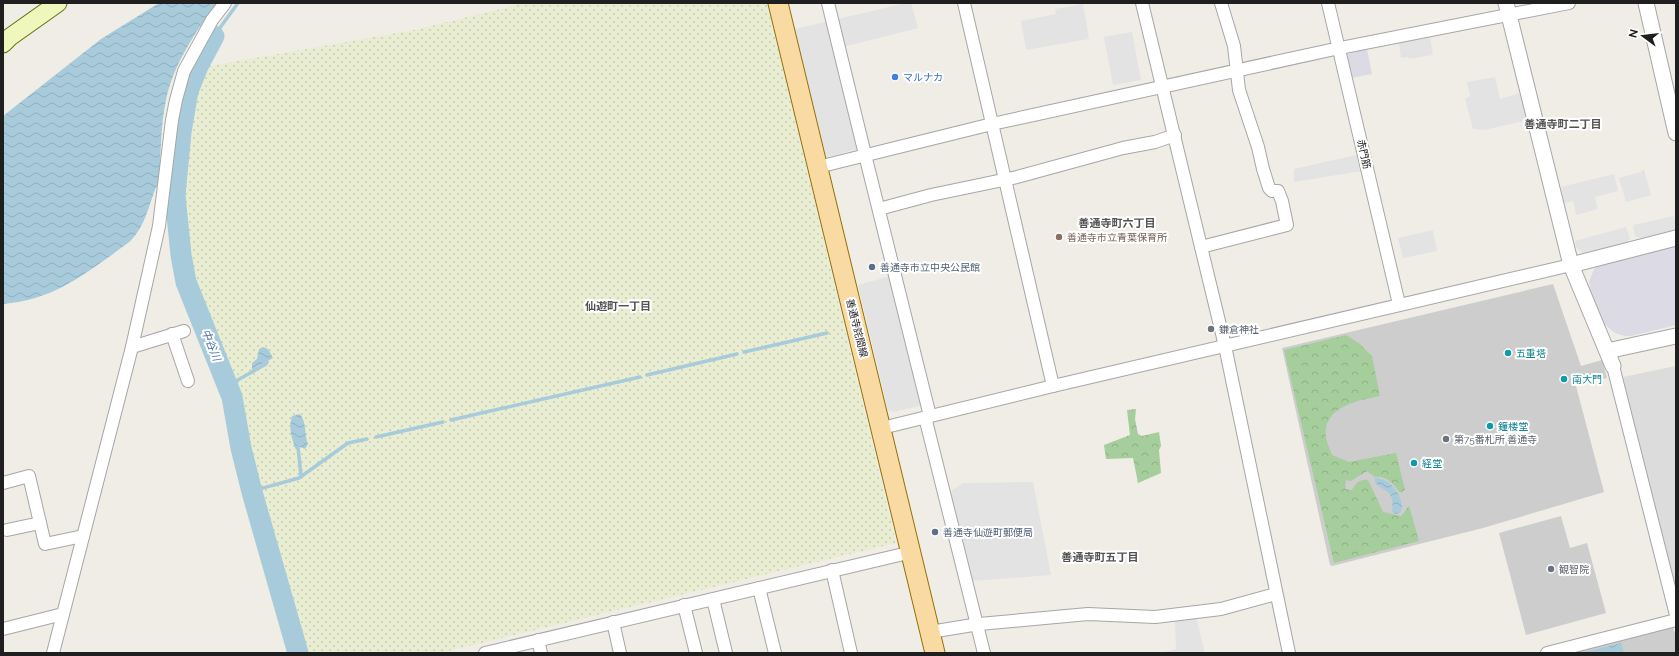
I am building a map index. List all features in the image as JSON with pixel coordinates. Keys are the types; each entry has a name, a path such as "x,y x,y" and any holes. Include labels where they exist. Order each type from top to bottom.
{"main road":[{"path":"3,44 10,37 58,3"},
{"name":"善通寺詫間線","path":"778,3 912,552 930,632 931,652"}],"street":[{"path":"53,653 132,347 159,226 172,120 184,71 212,20 225,3"},
{"path":"828,3 864,156 879,209 984,653"},
{"path":"964,3 1053,386"},
{"path":"1142,3 1225,346 1289,653"},
{"path":"1202,247 1287,225 1282,201 1278,191 1272,191 1269,188 1258,147 1239,90 1234,46 1220,3"},
{"name":"赤門筋","path":"1328,3 1399,304"},
{"path":"818,167 992,124 1340,49 1507,8 1569,3"},
{"path":"1646,3 1675,124"},
{"path":"1507,8 1571,265 1613,366 1676,615"},
{"path":"879,209 931,195 1005,180 1123,148 1155,142 1175,136"},
{"path":"882,428 1399,304 1571,265 1676,238"},
{"path":"132,347 184,331"},
{"path":"172,334 188,381"},
{"path":"1607,351 1676,336"},
{"path":"3,483 29,476 45,544 83,536"},
{"path":"7,530 40,522"},
{"path":"485,653 912,552"},
{"path":"832,570 851,653"},
{"path":"759,588 775,653"},
{"path":"930,632 977,624 1088,614 1154,618 1221,609 1276,594"},
{"path":"713,598 726,653"},
{"path":"684,605 696,653"},
{"path":"3,629 63,614"},
{"path":"1547,653 1676,620"},
{"path":"613,622 620,653"},
{"path":"538,640 541,653"}],"shaded area":[{"path":"911,3 918,28 842,47 866,147 826,157 795,29"},
{"path":"1083,4 1089,39 1026,50 1021,21 1056,14 1055,9"},
{"path":"1132,32 1141,80 1113,85 1104,37"},
{"path":"1430,37 1433,55 1409,59 1408,57 1401,58 1399,43"},
{"path":"1367,49 1372,74 1351,78 1345,55"},
{"path":"1495,77 1500,99 1521,93 1528,120 1484,130 1473,129 1465,99 1470,96 1467,82"},
{"path":"1356,155 1362,171 1294,182 1294,169"},
{"path":"1644,169 1651,195 1626,202 1619,178 1641,172"},
{"path":"1614,174 1618,191 1595,197 1598,209 1576,215 1573,201 1564,203 1561,187"},
{"path":"1674,216 1676,230 1641,238 1635,236 1633,225"},
{"path":"1626,227 1630,238 1626,243 1583,253 1576,247 1575,241"},
{"path":"1433,230 1437,251 1403,258 1398,238"},
{"path":"1676,245 1676,325 1631,336 1615,333 1603,323 1590,289 1589,282 1594,269 1601,263"},
{"path":"891,276 923,405 894,412 888,410 858,285"},
{"name":"第75番札所 善通寺","path":"1553,284 1581,366 1602,360 1607,378 1576,386 1604,492 1483,528 1332,566 1330,565 1282,348"},
{"path":"1676,366 1676,594 1623,377"},
{"path":"1033,482 1051,575 971,581 949,502 952,490 963,483"},
{"name":"観智院","path":"1561,516 1570,548 1587,543 1606,613 1526,635 1499,533"},
{"path":"1196,617 1205,653 1160,653 1176,649 1175,621"},
{"path":"1670,626 1673,627 1676,637 1676,653 1564,653"}],"green space":[{"path":"525,3 767,3 896,543 440,653 302,653 300,640 254,486 236,399 230,378 198,299 187,267 183,242 185,228 181,193 186,123 194,89 204,67 414,30"},
{"path":"1346,335 1360,344 1372,356 1380,396 1364,399 1347,405 1333,414 1326,428 1328,445 1332,455 1349,462 1396,453 1405,490 1400,493 1395,486 1383,477 1375,477 1367,471 1351,481 1346,480 1345,489 1352,490 1358,482 1368,480 1383,512 1401,516 1409,506 1419,541 1334,563 1284,350"},
{"path":"1136,409 1135,419 1138,434 1142,436 1159,432 1161,446 1159,450 1161,473 1138,483 1133,458 1106,459 1104,445 1130,435 1127,410"}],"water":[{"path":"159,3 217,3 186,49 169,87 163,121 159,187 156,187 142,224 134,238 128,243 70,283 39,297 3,304 3,116 101,39"},
{"path":"263,347 268,349 273,358 252,370 252,363 257,359 259,349"},
{"path":"300,414 304,421 308,444 305,449 300,447 296,450 290,425 292,416"},
{"path":"1375,478 1380,478 1386,481 1396,490 1401,502 1402,508 1400,513 1396,514 1392,512 1391,496 1375,482"},
{"path":"1621,643 1624,653 1581,653"}],"waterway":[{"path":"214,36 238,3"},
{"name":"中谷川","path":"214,36 198,66 188,91 181,132 175,195 181,255 186,282 232,397 241,448 252,492 298,653"},
{"path":"744,352 827,333"},
{"path":"647,375 737,354"},
{"path":"227,386 266,364 267,362"},
{"path":"451,420 640,377"},
{"path":"376,437 443,422"},
{"path":"252,491 299,478 348,443 367,439"},
{"path":"298,447 301,476"}],"place":[{"name":"マルナカ","path":"895,77"},
{"name":"善通寺市立青葉保育所","path":"1059,237"},
{"name":"善通寺市立中央公民館","path":"872,267"},
{"name":"鎌倉神社","path":"1211,329"},
{"name":"五重塔","path":"1508,353"},
{"name":"南大門","path":"1564,379"},
{"name":"鐘楼堂","path":"1490,426"},
{"name":"第75番札所 善通寺","path":"1446,439"},
{"name":"経堂","path":"1414,463"},
{"name":"善通寺仙遊町郵便局","path":"935,532"},
{"name":"観智院","path":"1551,569"}],"district":[{"name":"善通寺町二丁目","path":"1563,124"},
{"name":"善通寺町六丁目","path":"1117,223"},
{"name":"仙遊町一丁目","path":"618,306"},
{"name":"善通寺町五丁目","path":"1100,557"}]}
